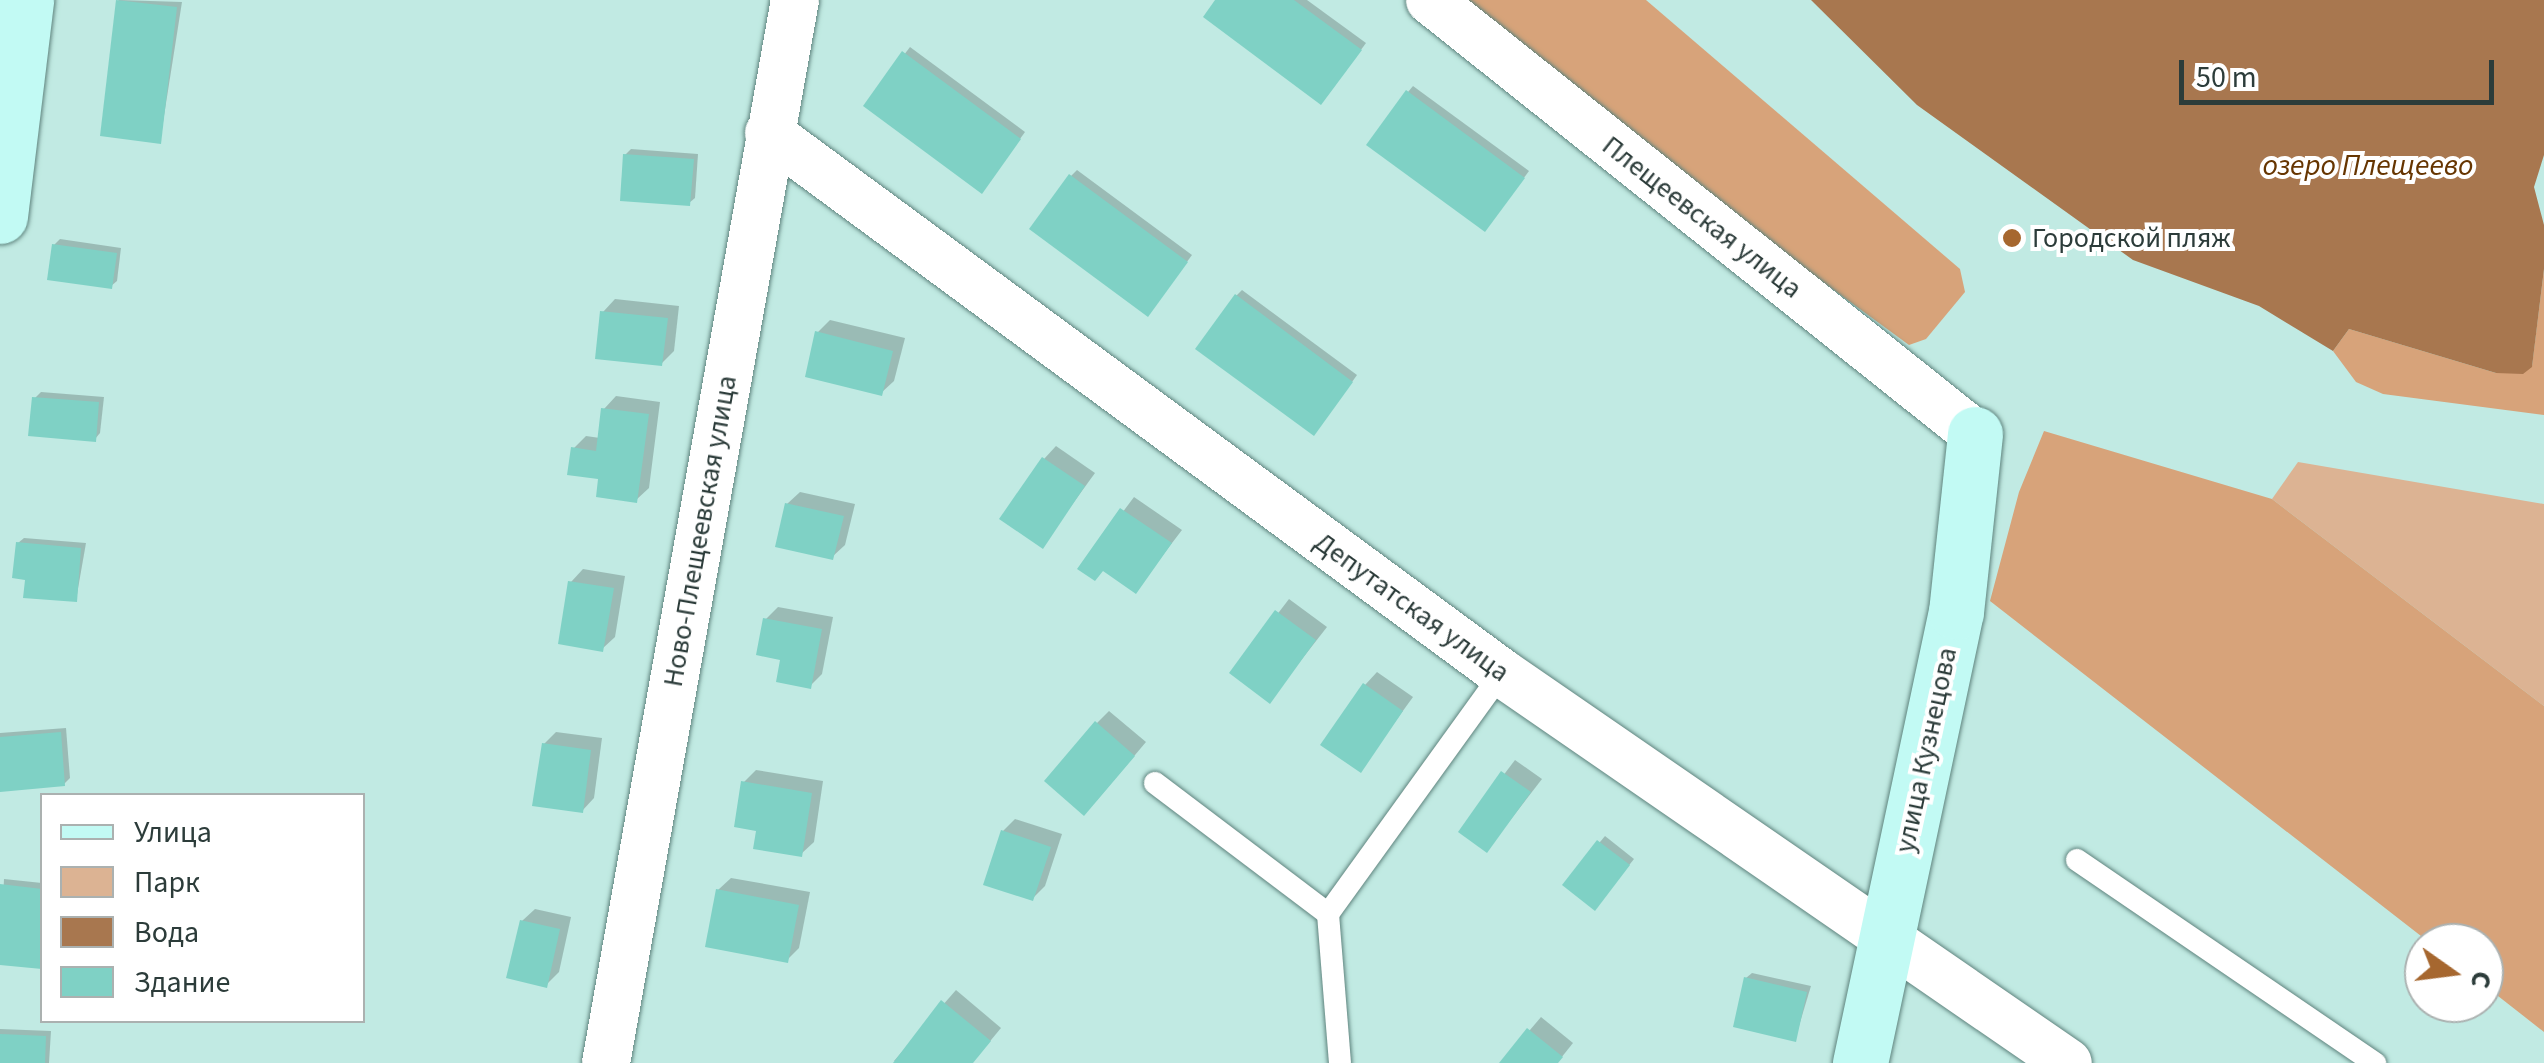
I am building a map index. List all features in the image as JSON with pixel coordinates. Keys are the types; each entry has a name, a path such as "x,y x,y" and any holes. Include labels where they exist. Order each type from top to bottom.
{"street":[{"path":"0,216 26,0"},
{"name":"Ново-Плещеевская улица","path":"606,1063 795,0"},
{"name":"Плещеевская улица","path":"1430,0 1975,434"},
{"name":"Депутатская улица","path":"770,133 1502,674 1884,939 1946,974 2068,1063"},
{"name":"улица Кузнецова","path":"1860,1063 1956,612 1975,434"}],"lane":[{"path":"1340,1063 1328,914 1502,674"},
{"path":"1155,783 1328,914"},
{"path":"2077,860 2375,1063"}],"green space":[{"path":"2298,462 2544,504 2544,706 2272,499"}],"shaded area":[{"path":"1459,0 1646,0 1960,269 1965,292 1926,339 1909,345 1715,203"},
{"path":"2544,269 2544,415 2383,394 2356,382 2333,351 2349,329 2496,373 2532,366"},
{"path":"2044,431 2272,499 2544,706 2544,1032 2504,1001 2504,923 2404,923 1990,601 2019,492"}],"water":[{"name":"озеро Плещеево","path":"1811,0 2544,0 2544,155 2534,187 2544,225 2544,269 2532,367 2523,374 2496,373 2349,329 2333,351 2259,306 2133,260 1917,105"}],"building":[{"path":"116,0 177,7 161,144 100,136"},
{"path":"1215,0 1294,0 1362,50 1321,105 1203,17"},
{"path":"902,51 1021,139 982,194 863,106"},
{"path":"1406,90 1525,178 1485,232 1366,145"},
{"path":"623,154 694,159 690,206 620,201"},
{"path":"1069,174 1188,262 1148,317 1029,229"},
{"path":"52,244 117,253 112,289 47,280"},
{"path":"1235,294 1353,382 1314,436 1195,349"},
{"path":"600,311 668,318 662,366 595,359"},
{"path":"815,331 893,351 882,396 805,377"},
{"path":"32,397 99,402 96,442 28,436"},
{"path":"601,408 649,414 637,503 596,497 598,479 567,475 571,447 596,451"},
{"path":"1042,457 1085,486 1043,549 999,519"},
{"path":"785,503 844,516 833,560 775,547"},
{"path":"1120,508 1172,543 1136,594 1103,571 1095,581 1077,569"},
{"path":"16,542 81,548 77,602 23,598 25,580 12,578"},
{"path":"568,581 614,588 603,652 558,644"},
{"path":"1275,610 1316,640 1270,704 1229,673"},
{"path":"763,618 822,629 811,689 776,682 780,660 756,655"},
{"path":"1363,683 1403,711 1361,773 1320,745"},
{"path":"1095,721 1135,756 1084,816 1044,781"},
{"path":"61,732 65,786 0,792 0,737"},
{"path":"542,743 591,750 583,813 532,806"},
{"path":"1501,771 1531,792 1487,853 1458,832"},
{"path":"741,781 812,793 802,857 753,849 756,831 734,827"},
{"path":"1001,830 1051,847 1033,901 983,885"},
{"path":"1597,840 1630,865 1595,911 1562,885"},
{"path":"0,884 40,889 40,969 0,965"},
{"path":"716,889 799,905 788,963 705,947"},
{"path":"520,920 560,929 547,988 506,978"},
{"path":"1744,977 1807,992 1796,1042 1733,1027"},
{"path":"941,1000 991,1041 973,1063 893,1063"},
{"path":"1527,1028 1563,1057 1558,1063 1499,1063"},
{"path":"0,1034 46,1036 45,1063 0,1063"}],"place":[{"name":"Городской пляж","path":"2012,238"}]}
